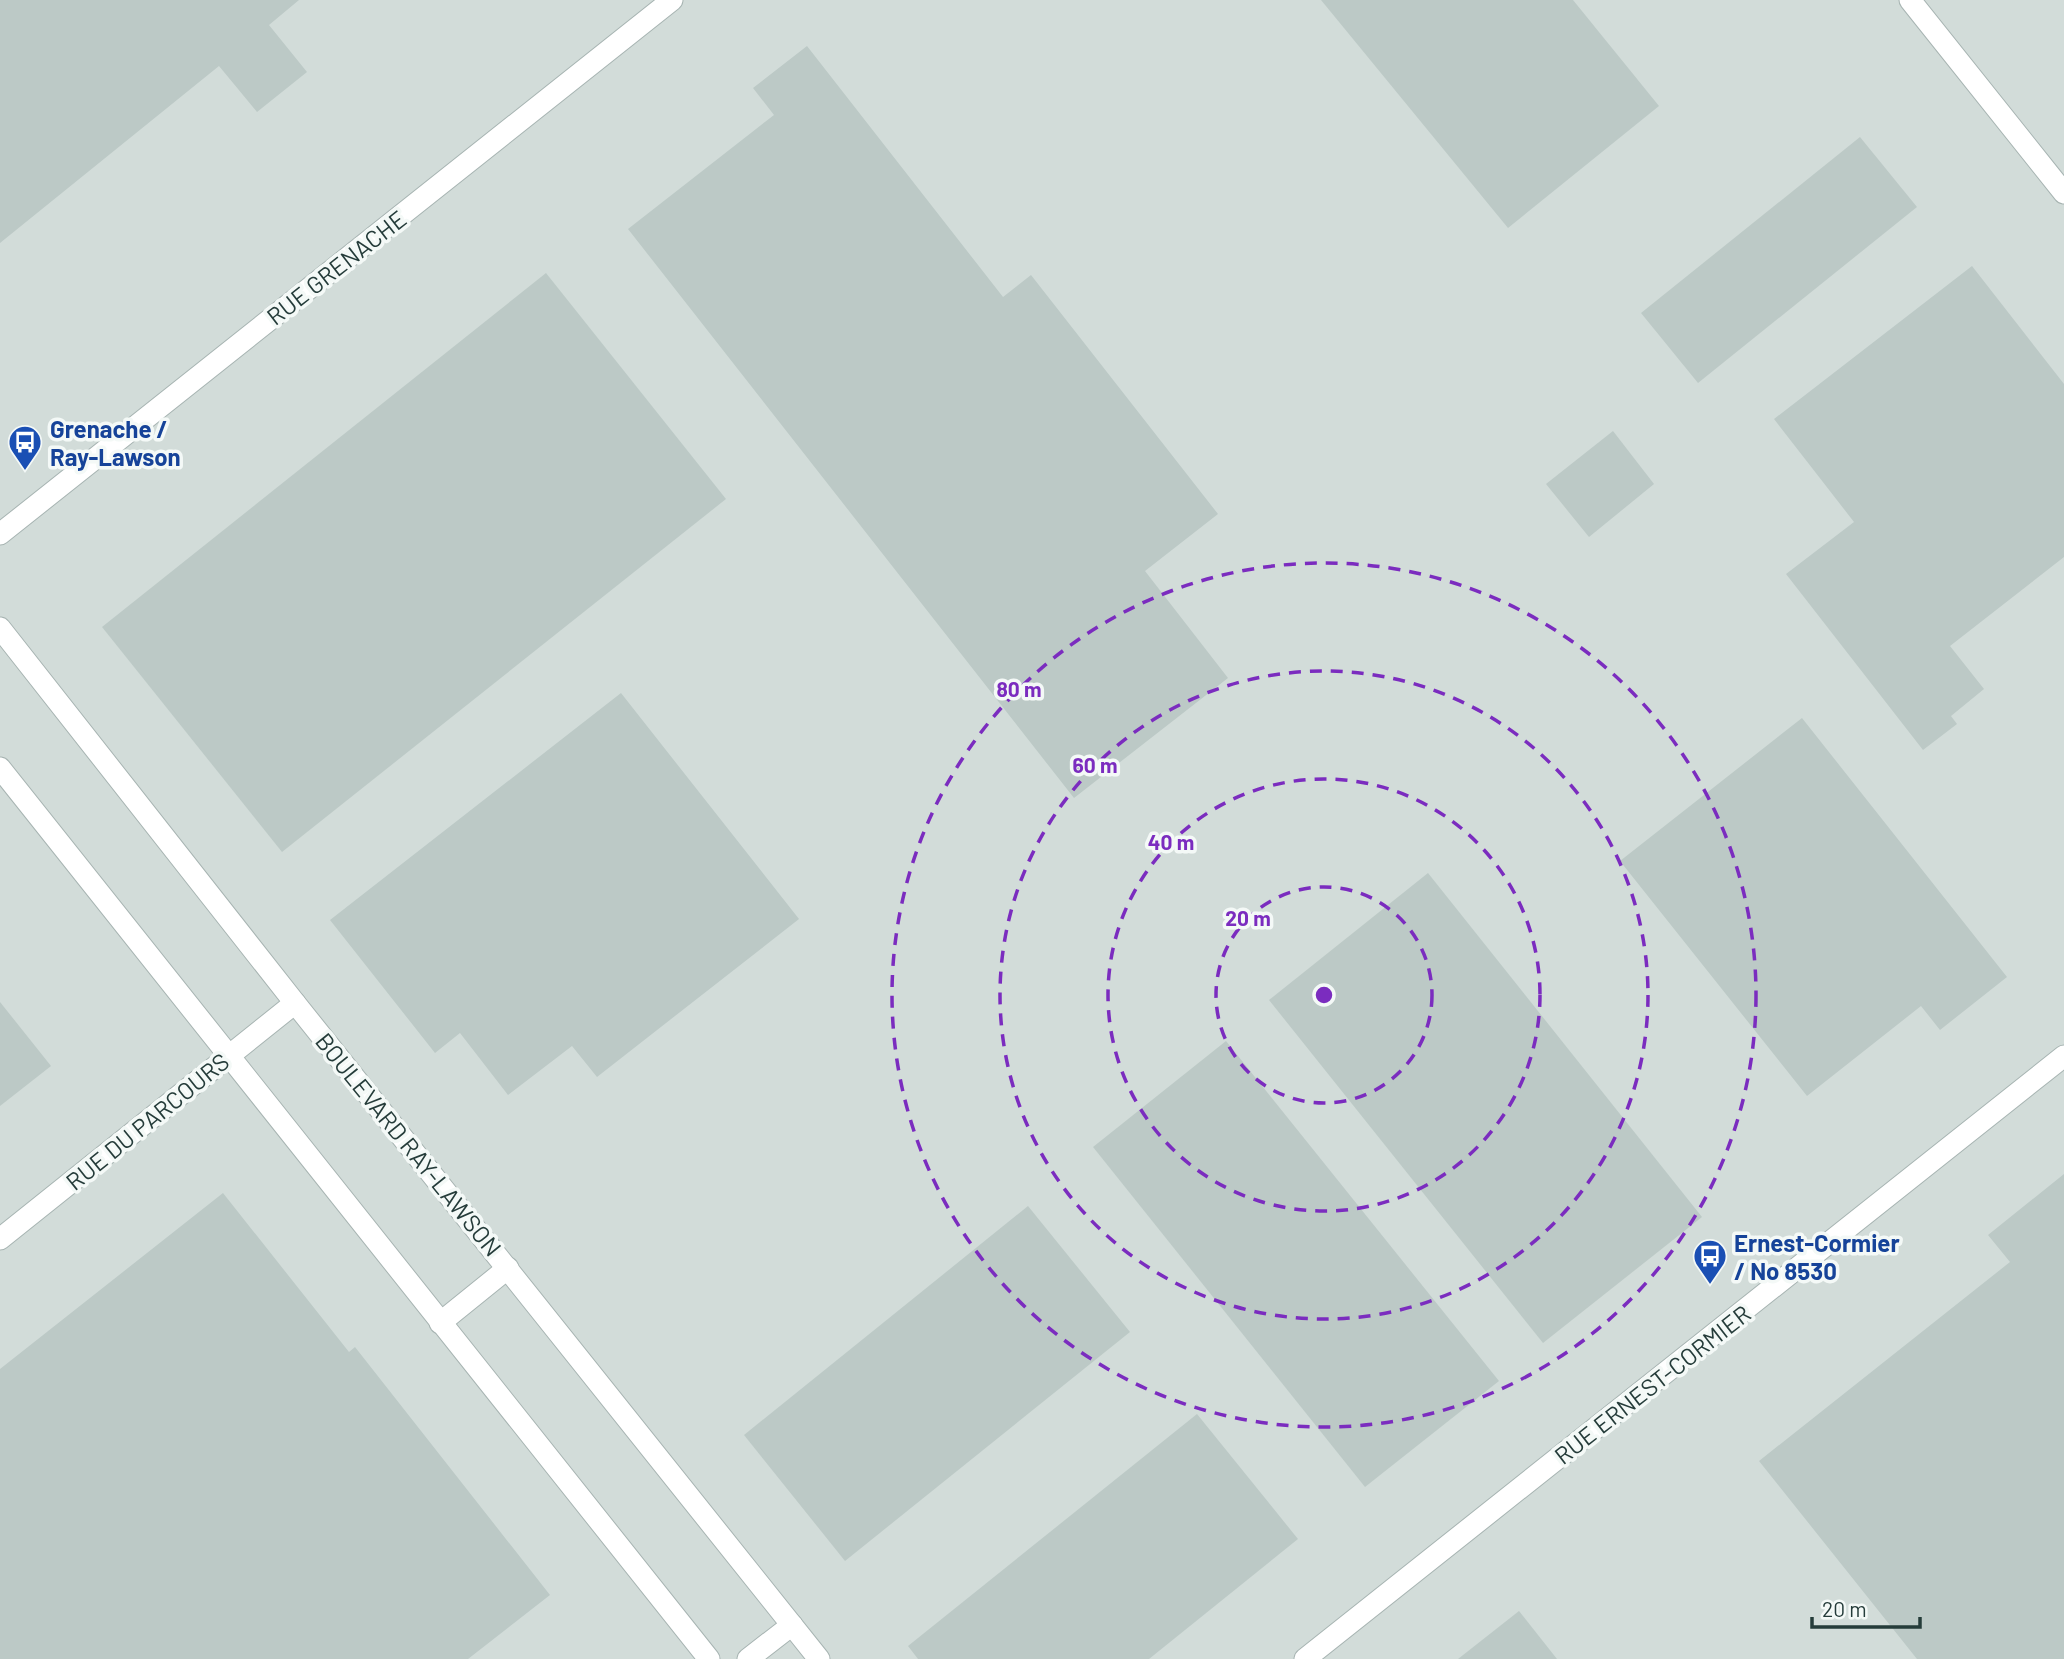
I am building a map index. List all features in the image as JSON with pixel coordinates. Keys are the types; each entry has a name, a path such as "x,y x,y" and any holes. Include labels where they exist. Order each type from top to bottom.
{"street":[{"name":"RUE GRENACHE","path":"0,534 672,0"},
{"path":"1910,0 2064,193"},
{"name":"BOULEVARD RAY-LAWSON","path":"0,628 295,1003 819,1659"},
{"path":"0,768 709,1659"},
{"name":"RUE DU PARCOURS","path":"0,1238 295,1003"},
{"name":"RUE ERNEST-CORMIER","path":"1305,1659 2064,1056"},
{"path":"440,1323 508,1268"},
{"path":"748,1659 792,1625"}],"shaded area":[{"path":"0,0 2064,0 2064,1659 0,1659"}],"building":[{"path":"0,0 299,0 269,25 307,72 257,112 219,66 0,243"},
{"path":"1321,0 1573,0 1659,106 1508,228"},
{"path":"807,46 1003,297 1031,275 1218,514 1145,571 1228,678 1074,798 628,229 774,115 753,88"},
{"path":"1860,137 1917,207 1698,383 1641,313"},
{"path":"1972,266 2064,384 2064,557 1950,646 1984,689 1951,716 1957,724 1923,750 1786,574 1854,522 1774,419"},
{"path":"546,273 726,499 282,852 102,627"},
{"path":"1613,431 1654,484 1589,537 1546,484"},
{"path":"621,693 799,919 597,1077 572,1046 508,1095 460,1033 435,1053 330,920"},
{"path":"1802,718 2007,977 1940,1030 1921,1006 1807,1096 1620,861"},
{"path":"1428,873 1702,1217 1543,1343 1269,1000"},
{"path":"0,1002 51,1066 0,1106"},
{"path":"1226,1041 1499,1381 1365,1487 1093,1147"},
{"path":"2064,1174 2064,1659 1917,1659 1759,1461 2010,1262 1988,1235"},
{"path":"223,1193 349,1352 355,1347 550,1595 468,1659 0,1659 0,1369"},
{"path":"1028,1206 1130,1332 845,1561 744,1435"},
{"path":"1197,1414 1298,1539 1149,1659 918,1659 908,1646"},
{"path":"1519,1611 1557,1659 1458,1659"}],"place":[{"name":"Grenache / Ray-Lawson","path":"25,472"},
{"name":"Ernest-Cormier / No 8530","path":"1710,1286"}]}
